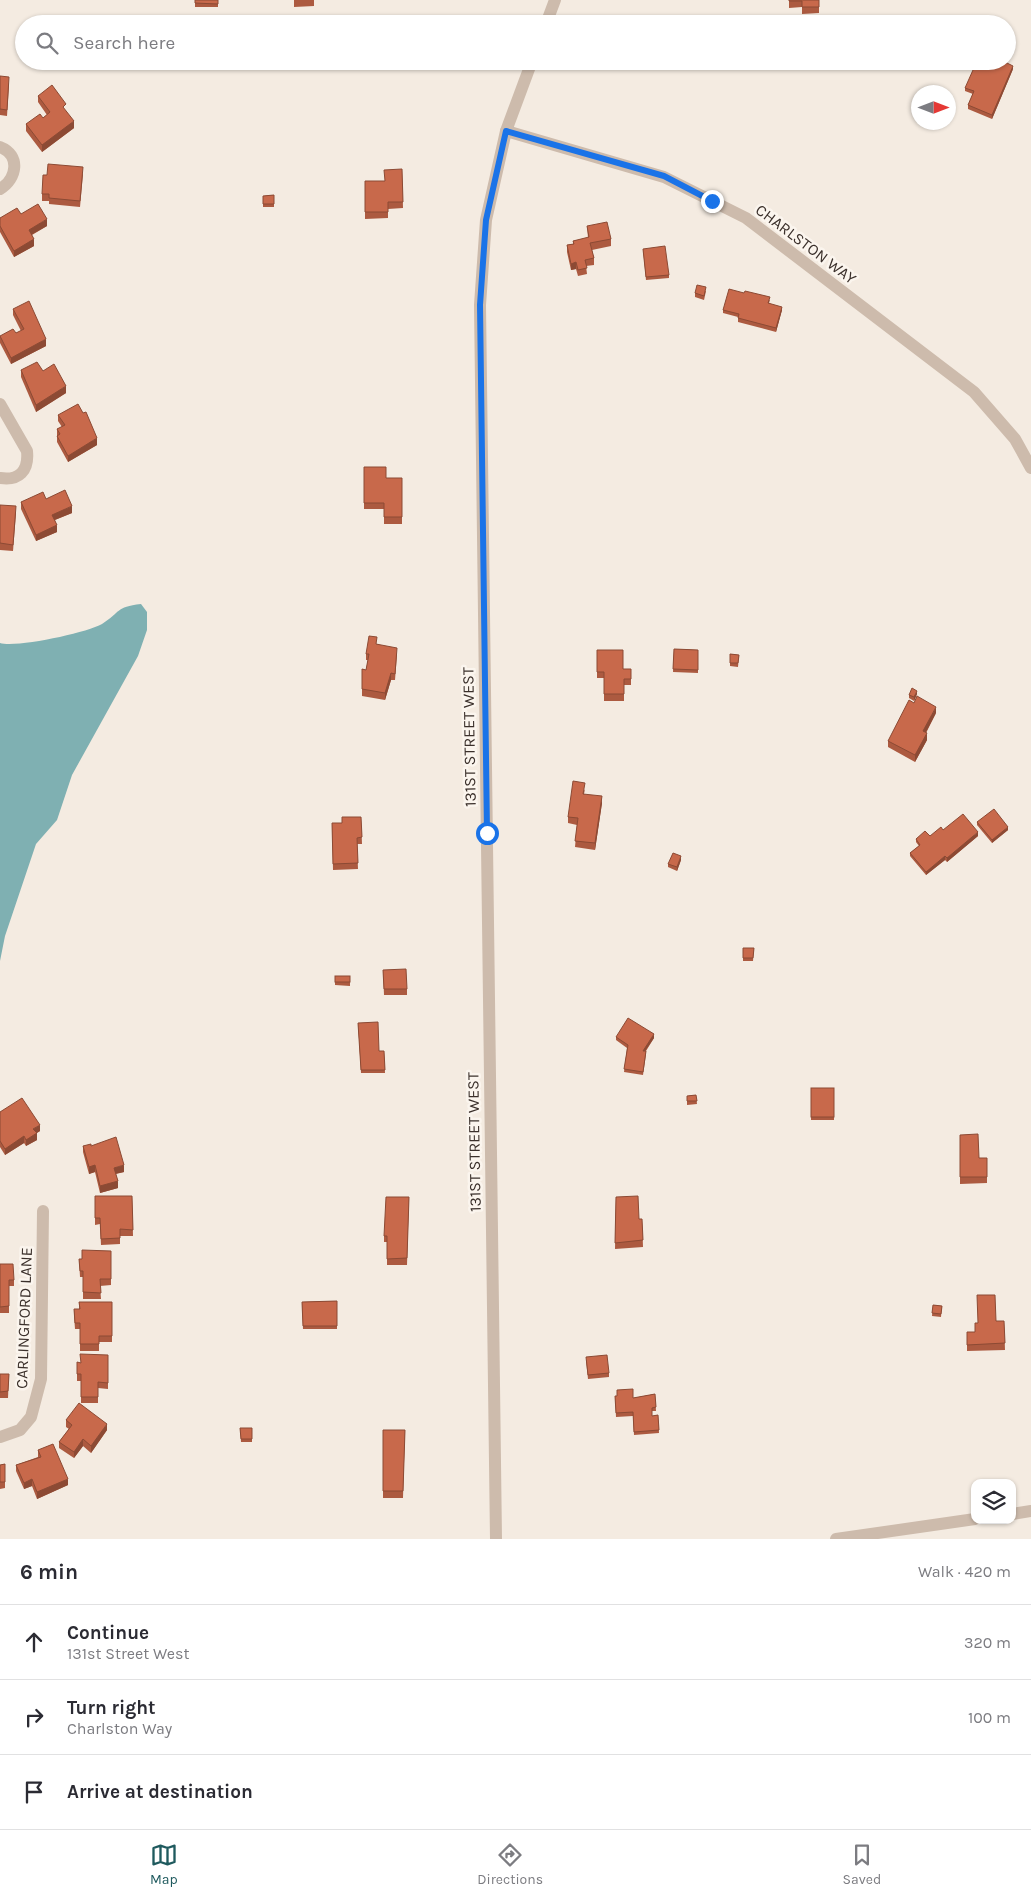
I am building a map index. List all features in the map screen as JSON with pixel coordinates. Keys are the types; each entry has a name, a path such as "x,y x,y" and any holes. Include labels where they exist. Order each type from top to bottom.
{"street":[{"path":"549,15 555,0"},
{"name":"131ST STREET WEST","path":"496,1539 480,305 486,220 506,131 529,70"},
{"name":"CHARLSTON WAY","path":"506,131 664,176 746,218 974,392 1015,439 1031,468"},
{"path":"0,147 7,150 13,158 14,166 11,180 0,189"},
{"path":"0,404 28,458 23,473 16,478 0,478"},
{"name":"CARLINGFORD LANE","path":"0,1437 20,1430 32,1417 41,1379 43,1211"},
{"path":"1016,1513 1031,1511"},
{"path":"836,1539 971,1520"}],"water":[{"path":"141,604 147,612 147,630 138,656 72,775 57,820 36,844 5,936 0,961 0,643 35,642 94,628 122,608"}],"building":[{"path":"195,0 218,0 218,4 195,3"},
{"path":"789,0 819,0 819,7 802,7 802,1"},
{"path":"973,70 1011,70 992,115 968,105 974,91 965,88"},
{"path":"0,76 9,77 7,110 0,109"},
{"path":"52,85 66,104 63,107 74,121 42,145 26,124 40,114 43,118 50,112 38,96"},
{"path":"48,164 83,167 80,201 49,198 49,194 42,194 43,175 47,175"},
{"path":"402,169 403,202 388,202 388,212 365,212 365,181 385,181 384,170"},
{"path":"274,195 274,204 263,204 263,196"},
{"path":"38,204 47,219 29,230 34,239 14,251 0,226 0,218 17,208 21,214"},
{"path":"607,222 611,239 590,243 594,258 585,260 587,268 578,270 576,262 571,264 567,245 574,244 573,241 589,237 587,226"},
{"path":"665,246 669,275 646,277 643,249"},
{"path":"697,285 706,287 704,296 695,293"},
{"path":"729,289 770,297 768,303 782,307 776,328 738,318 739,314 723,310"},
{"path":"29,301 46,339 11,358 0,336 13,329 16,333 24,329 13,309"},
{"path":"37,362 43,371 54,364 66,386 36,405 21,370"},
{"path":"78,404 83,413 86,412 97,438 68,456 57,436 60,434 57,429 65,425 58,415"},
{"path":"364,467 386,467 386,478 402,478 402,517 384,517 384,503 364,503"},
{"path":"65,490 72,506 52,515 57,525 36,535 21,502 43,492 46,499"},
{"path":"0,505 16,506 13,545 0,543"},
{"path":"369,636 377,637 376,644 397,648 395,674 391,673 385,693 362,689 362,669 366,670 369,654 366,654"},
{"path":"674,649 698,650 698,670 673,669"},
{"path":"597,650 623,650 623,669 631,669 631,679 624,679 624,694 604,694 604,672 597,672"},
{"path":"730,654 739,655 738,663 730,663"},
{"path":"912,688 917,691 914,697 909,695"},
{"path":"917,696 936,707 923,731 927,733 915,755 888,741 909,700 914,703"},
{"path":"573,781 585,783 583,794 602,796 595,843 575,841 578,818 568,817"},
{"path":"994,809 1008,827 992,840 977,822"},
{"path":"963,814 978,832 947,858 945,856 926,872 910,853 920,845 916,839 925,831 930,836 941,827 943,830"},
{"path":"342,817 361,817 362,837 357,838 358,863 333,864 332,823 342,823"},
{"path":"673,853 681,856 677,867 668,864"},
{"path":"743,948 754,948 753,958 743,958"},
{"path":"406,969 407,989 384,989 383,970"},
{"path":"335,976 350,976 350,982 335,982"},
{"path":"628,1018 654,1034 643,1051 646,1051 643,1072 624,1069 628,1045 616,1037"},
{"path":"378,1022 379,1051 384,1051 385,1070 361,1070 358,1023"},
{"path":"811,1088 834,1088 834,1117 811,1117"},
{"path":"696,1095 697,1101 687,1101 687,1096"},
{"path":"22,1098 40,1125 33,1129 37,1133 26,1140 24,1136 5,1149 0,1141 0,1112"},
{"path":"978,1134 979,1158 987,1158 987,1177 960,1177 960,1135"},
{"path":"116,1137 124,1165 114,1168 118,1181 100,1186 95,1165 89,1167 83,1146 91,1144 91,1146"},
{"path":"95,1196 132,1196 133,1230 120,1229 120,1238 101,1239 100,1218 95,1218"},
{"path":"638,1196 639,1219 642,1219 643,1240 615,1243 616,1197"},
{"path":"386,1197 409,1197 407,1258 387,1259 387,1236 384,1236"},
{"path":"82,1250 111,1251 111,1279 100,1279 101,1293 83,1292 83,1271 80,1271 79,1259 82,1259"},
{"path":"0,1264 13,1264 14,1280 9,1280 9,1306 0,1307"},
{"path":"977,1295 995,1295 996,1321 1004,1321 1005,1343 967,1345 967,1332 975,1332 975,1323 978,1323"},
{"path":"337,1301 337,1326 303,1326 302,1302"},
{"path":"79,1302 112,1302 112,1336 99,1336 99,1344 80,1344 80,1323 75,1323 74,1309 80,1309"},
{"path":"933,1305 942,1306 941,1314 932,1313"},
{"path":"80,1354 108,1355 108,1383 98,1382 98,1397 81,1397 81,1374 77,1374 77,1362 81,1363"},
{"path":"607,1355 609,1373 588,1375 586,1357"},
{"path":"0,1374 9,1374 8,1391 0,1392"},
{"path":"633,1389 633,1398 655,1394 656,1407 652,1408 652,1416 658,1415 659,1430 634,1432 633,1412 616,1413 615,1396 617,1396 617,1390"},
{"path":"79,1403 107,1424 91,1446 83,1439 74,1452 59,1442 72,1425 66,1420"},
{"path":"240,1428 252,1428 252,1439 241,1439"},
{"path":"383,1430 405,1430 403,1491 383,1491"},
{"path":"53,1444 68,1479 37,1492 32,1479 24,1483 16,1465 41,1457 38,1450"},
{"path":"5,1464 5,1482 0,1482 0,1465"}],"route":[{"path":"487,833 480,305 486,220 506,131 664,176 712,201"}]}
